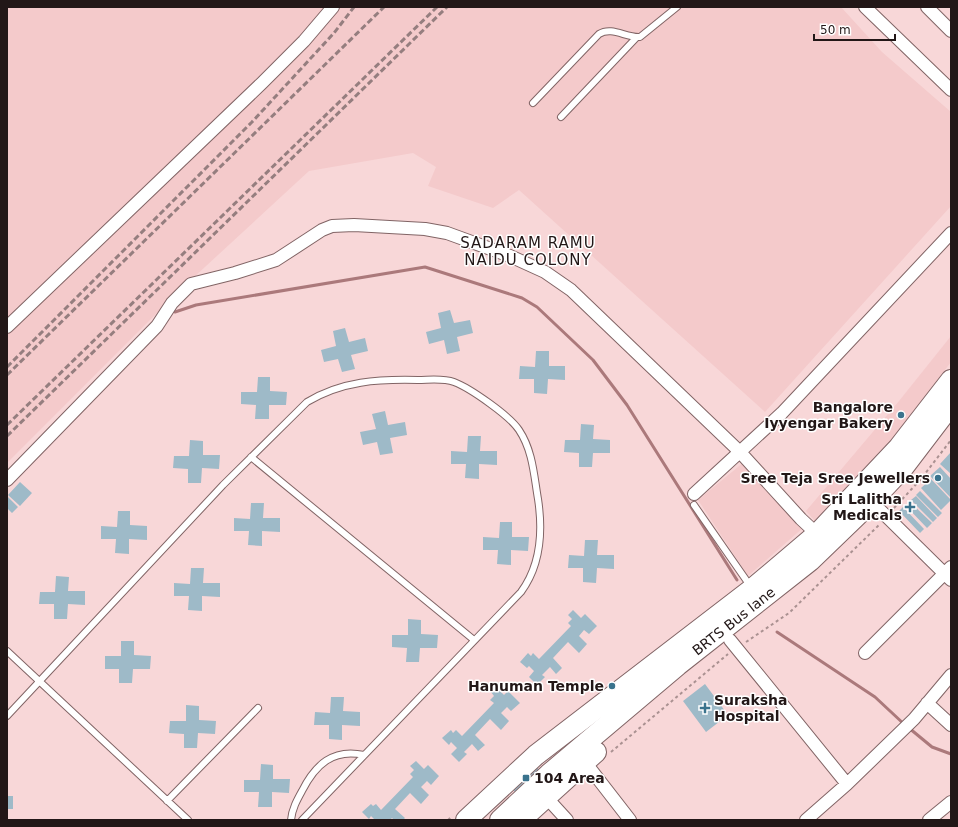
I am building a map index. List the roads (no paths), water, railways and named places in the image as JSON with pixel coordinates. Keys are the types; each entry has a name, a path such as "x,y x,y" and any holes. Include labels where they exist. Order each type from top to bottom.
{"main road":[{"path":"460,817 536,755 752,589 817,534 899,447 947,402 951,380"},
{"name":"BRTS Bus lane","path":"500,820 549,774 678,665 810,561 866,507 903,468 947,402"},
{"path":"521,820 655,700 733,644 884,513 902,485 951,423"}],"street":[{"path":"7,327 262,83 304,41 333,7"},
{"path":"865,7 951,90"},
{"path":"927,7 949,24"},
{"path":"7,480 157,326 176,298 191,284 276,260 322,230 332,226 354,225 447,233 510,256 545,272 571,290 738,451 801,519 817,534"},
{"path":"694,499 738,451 782,412 951,233"},
{"path":"866,653 949,573 884,513"},
{"path":"733,644 847,784"},
{"path":"806,820 847,784 898,735 914,719 951,675"},
{"path":"927,703 951,726"},
{"path":"585,762 630,820"},
{"path":"546,797 567,820"},
{"path":"929,820 951,802"}],"lane":[{"path":"561,117 636,38 643,35 677,7"},
{"path":"534,103 599,34 604,31 611,30 636,38"},
{"path":"7,716 41,682 171,540 251,457 307,402 338,387 370,380 437,380 453,382 465,387 510,419 519,430 532,457 541,518 539,550 535,569 530,580 521,592 302,820"},
{"path":"251,457 474,640"},
{"path":"694,499 752,589"},
{"path":"7,651 188,820"},
{"path":"168,801 258,708"},
{"path":"291,820 293,807 315,768 327,760 345,753 364,755"}],"waterway":[{"path":"175,312 196,305 425,267 522,298 537,307 593,360 627,405 737,580"},
{"path":"777,632 875,697 905,725"},
{"path":"909,728 932,747 951,754"}],"railway":[{"path":"7,367 252,122 334,33 354,7"},
{"path":"7,375 384,7"},
{"path":"7,425 437,7"},
{"path":"7,436 447,7"}],"place":[{"name":"Bangalore Iyyengar Bakery","path":"901,415"},
{"name":"Sree Teja Sree Jewellers","path":"938,478"},
{"name":"Sri Lalitha Medicals","path":"910,507"},
{"name":"Hanuman Temple","path":"612,686"},
{"name":"Suraksha Hospital","path":"705,708"},
{"name":"104 Area","path":"526,778"}],"district":[{"name":"SADARAM RAMU NAIDU COLONY","path":"528,252"}]}
